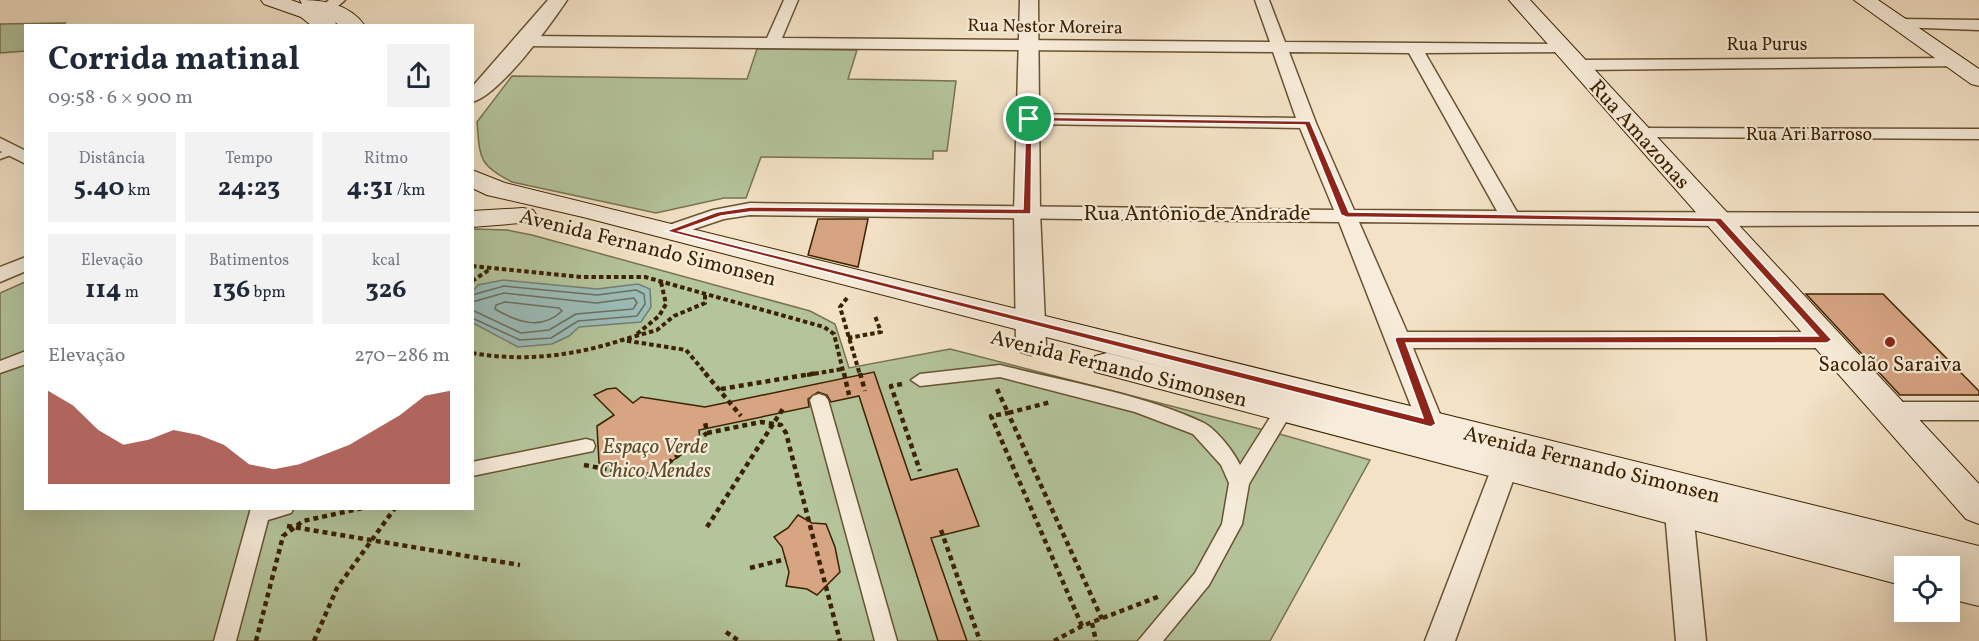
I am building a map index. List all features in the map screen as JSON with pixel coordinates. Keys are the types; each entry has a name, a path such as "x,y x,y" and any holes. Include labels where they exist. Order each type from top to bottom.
{"main road":[{"path":"271,0 323,10 351,24"},
{"name":"Rua Amazonas","path":"1519,0 1979,509"},
{"path":"1864,0 1979,78"},
{"name":"Avenida Fernando Simonsen","path":"474,179 497,189 670,231 1031,334 1284,410 1894,567"},
{"name":"Avenida Fernando Simonsen","path":"474,204 847,298 1031,334 1431,424 1979,562"},
{"path":"474,219 523,216"},
{"path":"1960,584 1979,589"}],"street":[{"path":"474,95 526,41 558,0"},
{"path":"773,42 791,0"},
{"path":"1029,0 1028,212 1031,334"},
{"path":"1262,0 1308,123 1400,340 1431,424"},
{"path":"1900,24 1979,24"},
{"name":"Rua Nestor Moreira","path":"526,41 1414,48 1570,57"},
{"path":"1414,48 1510,217"},
{"name":"Rua Purus","path":"1570,57 1957,63"},
{"path":"1029,119 1308,123"},
{"name":"Rua Ari Barroso","path":"1640,133 1979,134"},
{"name":"Rua Antônio de Andrade","path":"670,231 720,214 750,209 1718,220 1979,219"},
{"path":"0,275 24,264"},
{"path":"1400,340 1827,340"},
{"path":"0,367 24,358"},
{"path":"920,380 1000,371 1140,407 1200,429 1229,461 1239,483"},
{"path":"819,400 886,641"},
{"path":"1149,641 1202,579 1232,524 1239,483 1284,410"},
{"path":"1892,411 1979,411"},
{"path":"474,469 586,446"},
{"path":"1440,641 1505,467"},
{"path":"225,641 260,511 288,518"},
{"path":"1679,512 1691,641"}],"path":[{"path":"474,266 490,270 582,278 645,277 824,327 834,334 849,394"},
{"path":"474,280 490,270"},
{"path":"474,274 483,274"},
{"path":"634,336 659,316 666,304 661,281"},
{"path":"474,353 505,359 597,349 657,330 674,316 705,303 705,294"},
{"path":"847,298 840,307 865,391"},
{"path":"849,338 880,332 875,316"},
{"path":"622,340 686,350 721,389 741,416"},
{"path":"721,389 843,369"},
{"path":"891,386 920,471"},
{"path":"707,527 784,407"},
{"path":"1082,626 991,416 1008,413 1102,619"},
{"path":"705,422 707,433"},
{"path":"573,463 650,477 707,433 761,422 774,422 781,425 786,433 840,641"},
{"path":"288,518 303,521 354,510"},
{"path":"314,641 334,596 369,541 393,510"},
{"path":"288,518 369,541 520,565"},
{"path":"256,641 288,518"},
{"path":"941,530 980,641"},
{"path":"750,568 786,559"},
{"path":"1054,641 1082,626 1202,579"},
{"path":"1092,623 1096,641"},
{"path":"726,632 739,641"}],"green space":[{"path":"66,23 24,24 24,51 0,53 0,24"},
{"path":"757,49 857,50 848,79 956,81 947,151 933,151 933,159 761,157 746,198 724,198 656,213 512,182 493,171 480,152 477,122 512,76 747,79"},
{"name":"Espaço Verde Chico Mendes","path":"474,229 507,230 532,235 810,311 835,324 849,368 950,349 1264,430 1257,441 1271,447 1280,434 1370,460 1270,641 0,641 0,293 24,282 24,510 474,510"}],"water":[{"path":"503,280 597,289 638,284 650,289 651,307 641,322 579,327 569,336 552,344 518,347 474,324 474,290 478,285"}],"building":[{"path":"818,219 868,219 858,267 808,255"},
{"name":"Sacolão Saraiva","path":"1806,294 1883,294 1979,391 1979,395 1900,395"},
{"path":"874,372 911,480 957,469 979,526 931,538 967,641 938,641 859,396 831,402 827,395 818,392 808,399 809,407 699,430 700,442 653,474 599,463 597,426 614,415 594,395 607,389 616,388 633,403 641,397 705,407"},
{"path":"798,515 812,523 826,524 835,547 840,572 817,595 807,589 786,586 789,572 782,547 774,537 788,528"}],"place":[{"name":"Sacolão Saraiva","path":"1890,342"}],"route":[{"path":"1029,119 1308,123 1346,215 1718,220 1827,340 1400,340 1431,424 670,231 720,214 750,209 1028,212 1029,119"}]}
